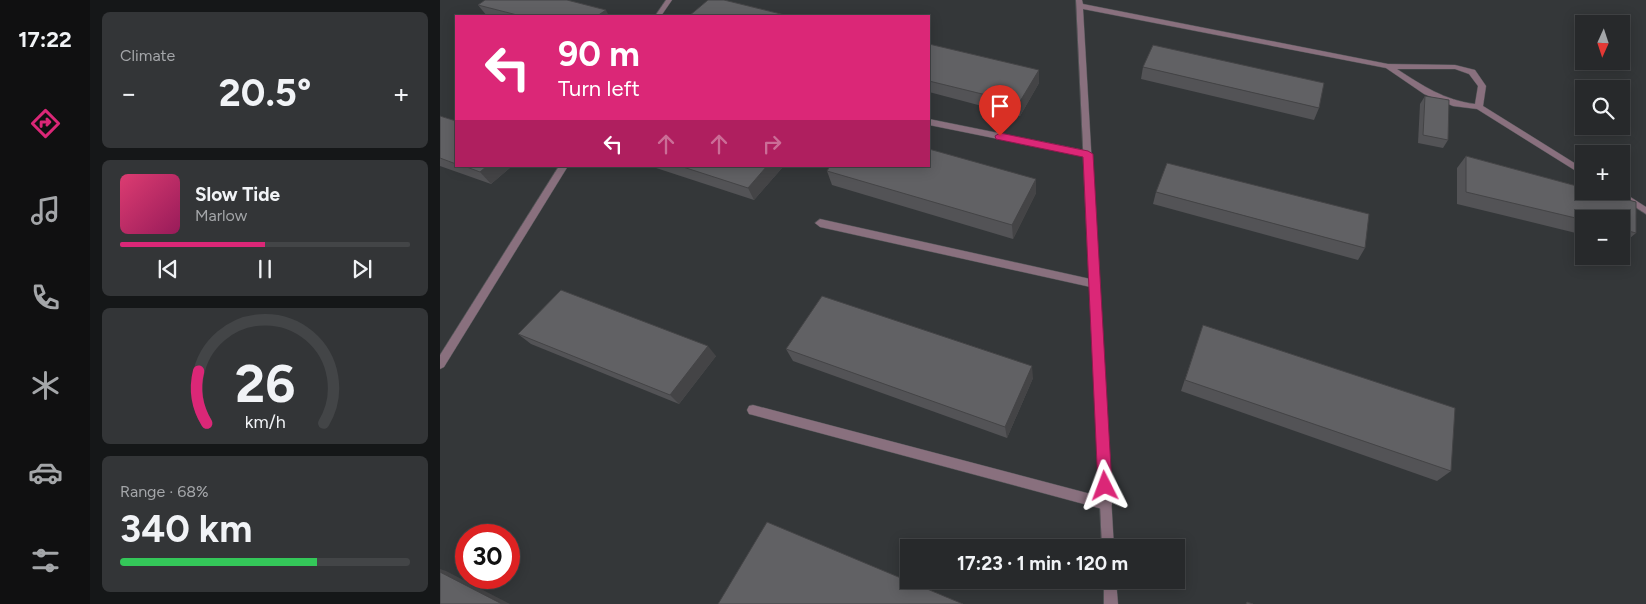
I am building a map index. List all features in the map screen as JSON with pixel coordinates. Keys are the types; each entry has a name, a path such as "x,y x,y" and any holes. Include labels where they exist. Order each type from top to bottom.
{"street":[{"path":"659,15 668,0"},
{"path":"1108,539 1079,3 1388,66 1455,67 1472,72 1482,86 1479,107"},
{"path":"1388,66 1427,92 1456,104 1479,107 1575,167"},
{"path":"930,122 1088,154"},
{"path":"440,364 563,167"},
{"path":"1628,200 1646,211"},
{"path":"820,223 1095,284"},
{"path":"753,410 1106,504"},
{"path":"1110,589 1111,604"}],"building":[{"path":"485,0 567,0 606,10 598,15 517,15 478,5"},
{"path":"708,0 724,0 785,15 690,15"},
{"path":"930,44 1039,70 1019,103 930,81"},
{"path":"1153,45 1324,83 1319,108 1143,67"},
{"path":"1425,96 1449,100 1448,140 1423,135"},
{"path":"440,116 455,121 455,164 440,158"},
{"path":"930,149 1036,179 1012,225 827,171 829,167 930,167"},
{"path":"1466,156 1575,186 1575,200 1629,200 1636,202 1636,233 1630,231 1630,210 1575,210 1575,218 1466,192"},
{"path":"1167,163 1369,214 1365,248 1156,192"},
{"path":"467,167 486,167 480,172"},
{"path":"683,167 766,167 748,188"},
{"path":"561,290 708,346 670,395 518,334"},
{"path":"822,296 1032,366 1005,427 786,349"},
{"path":"1203,325 1455,408 1451,471 1185,380"},
{"path":"767,522 900,578 900,589 927,589 963,604 718,604"},
{"path":"440,572 455,580 455,589 473,589 502,604 440,604"}],"route":[{"path":"1000,136 1088,154 1105,486"}]}
